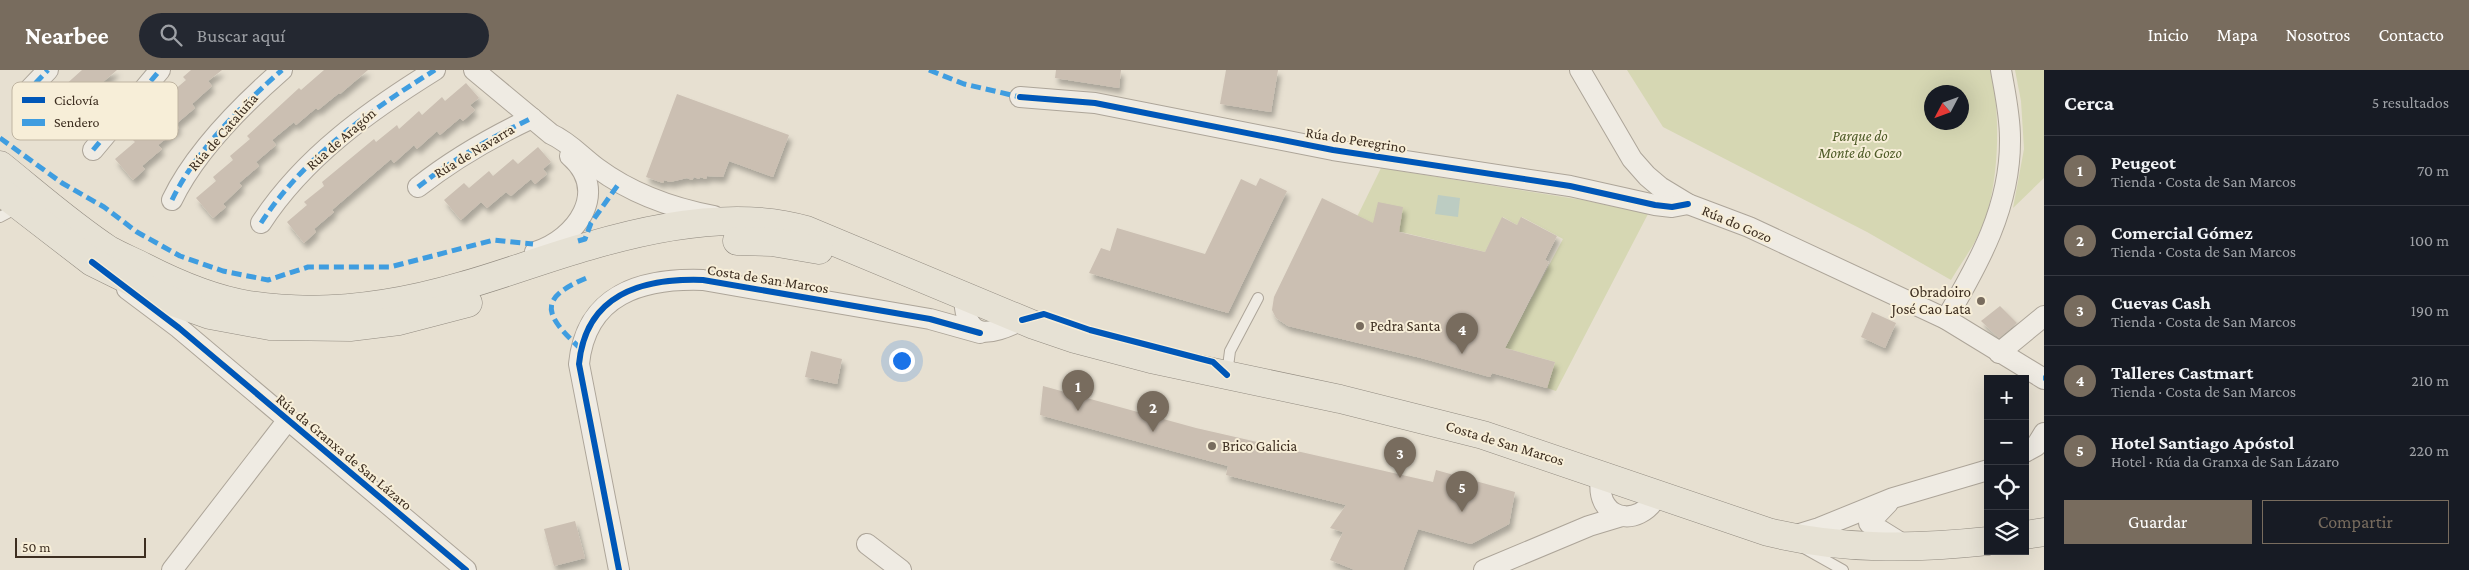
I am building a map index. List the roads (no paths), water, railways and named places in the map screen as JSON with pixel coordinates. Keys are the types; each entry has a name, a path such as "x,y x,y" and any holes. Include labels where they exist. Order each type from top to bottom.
{"main road":[{"name":"Costa de San Marcos","path":"0,165 101,256 164,277 206,294 249,305 349,308 384,304 460,287 633,234 678,225 743,222 792,226 869,258 964,304 1022,320 1075,339 1151,359 1442,423 1521,446 1789,537 1853,540 1908,547 1984,541"},
{"name":"Costa de San Marcos","path":"7,205 101,256 191,312 270,326 301,328 376,325 479,300 616,257 690,243 772,242 869,258"},
{"path":"191,312 234,310 249,305"},
{"path":"2029,534 2044,532"}],"street":[{"path":"36,82 48,70"},
{"path":"150,82 160,70"},
{"name":"Rúa de Cataluña","path":"172,200 180,183 218,134 282,70"},
{"name":"Rúa de Aragón","path":"261,223 272,207 301,174 345,132 397,94 435,70"},
{"path":"474,70 551,134 562,139 598,168 647,196 676,207 743,222"},
{"name":"Rúa do Gozo","path":"1580,70 1632,159 1646,176 1660,187 1688,204 1749,228 1946,320 2044,379"},
{"path":"1946,320 1971,278 1994,228 2005,194 2010,139 2008,106 2001,70"},
{"name":"Rúa do Peregrino","path":"1020,97 1095,103 1333,150 1570,186 1655,205 1672,207 1688,204"},
{"name":"Rúa de Navarra","path":"418,188 478,146 532,118"},
{"path":"460,287 478,275 506,261 546,249 568,234 581,218 587,202 588,179 583,169 555,142 551,134"},
{"path":"93,150 101,140"},
{"name":"Costa de San Marcos","path":"619,570 580,378 581,349 589,324 604,306 637,288 673,279 703,280 930,319 980,332 1000,331 1022,320"},
{"name":"Costa de San Marcos","path":"930,319 958,316 964,304"},
{"name":"Costa de San Marcos","path":"964,304 970,326 980,332"},
{"name":"Rúa da Granxa de San Lázaro","path":"191,312 206,352 466,570"},
{"path":"2000,353 2044,316"},
{"name":"Rúa da Granxa de San Lázaro","path":"172,570 287,421"},
{"path":"2029,450 2036,446 2044,432"},
{"path":"1853,540 1893,498 1984,471"},
{"path":"1602,474 1598,488 1602,502 1609,510 1622,516"},
{"path":"1484,570 1589,526 1622,516 1635,516 1646,510 1658,494"},
{"path":"1589,526 1602,502"},
{"path":"867,544 901,570"}],"lane":[{"path":"1227,375 1230,351 1258,298"}],"place":[{"name":"Obradoiro José Cao Lata","path":"1981,301"},
{"name":"Pedra Santa","path":"1360,326"},
{"name":"Talleres Castmart","path":"1462,354"},
{"name":"Peugeot","path":"1078,411"},
{"name":"Comercial Gómez","path":"1153,432"},
{"name":"Brico Galicia","path":"1212,446"},
{"name":"Cuevas Cash","path":"1400,478"},
{"name":"Hotel Santiago Apóstol","path":"1462,512"}],"park label":[{"name":"Parque do Monte do Gozo","path":"1860,144"}]}
